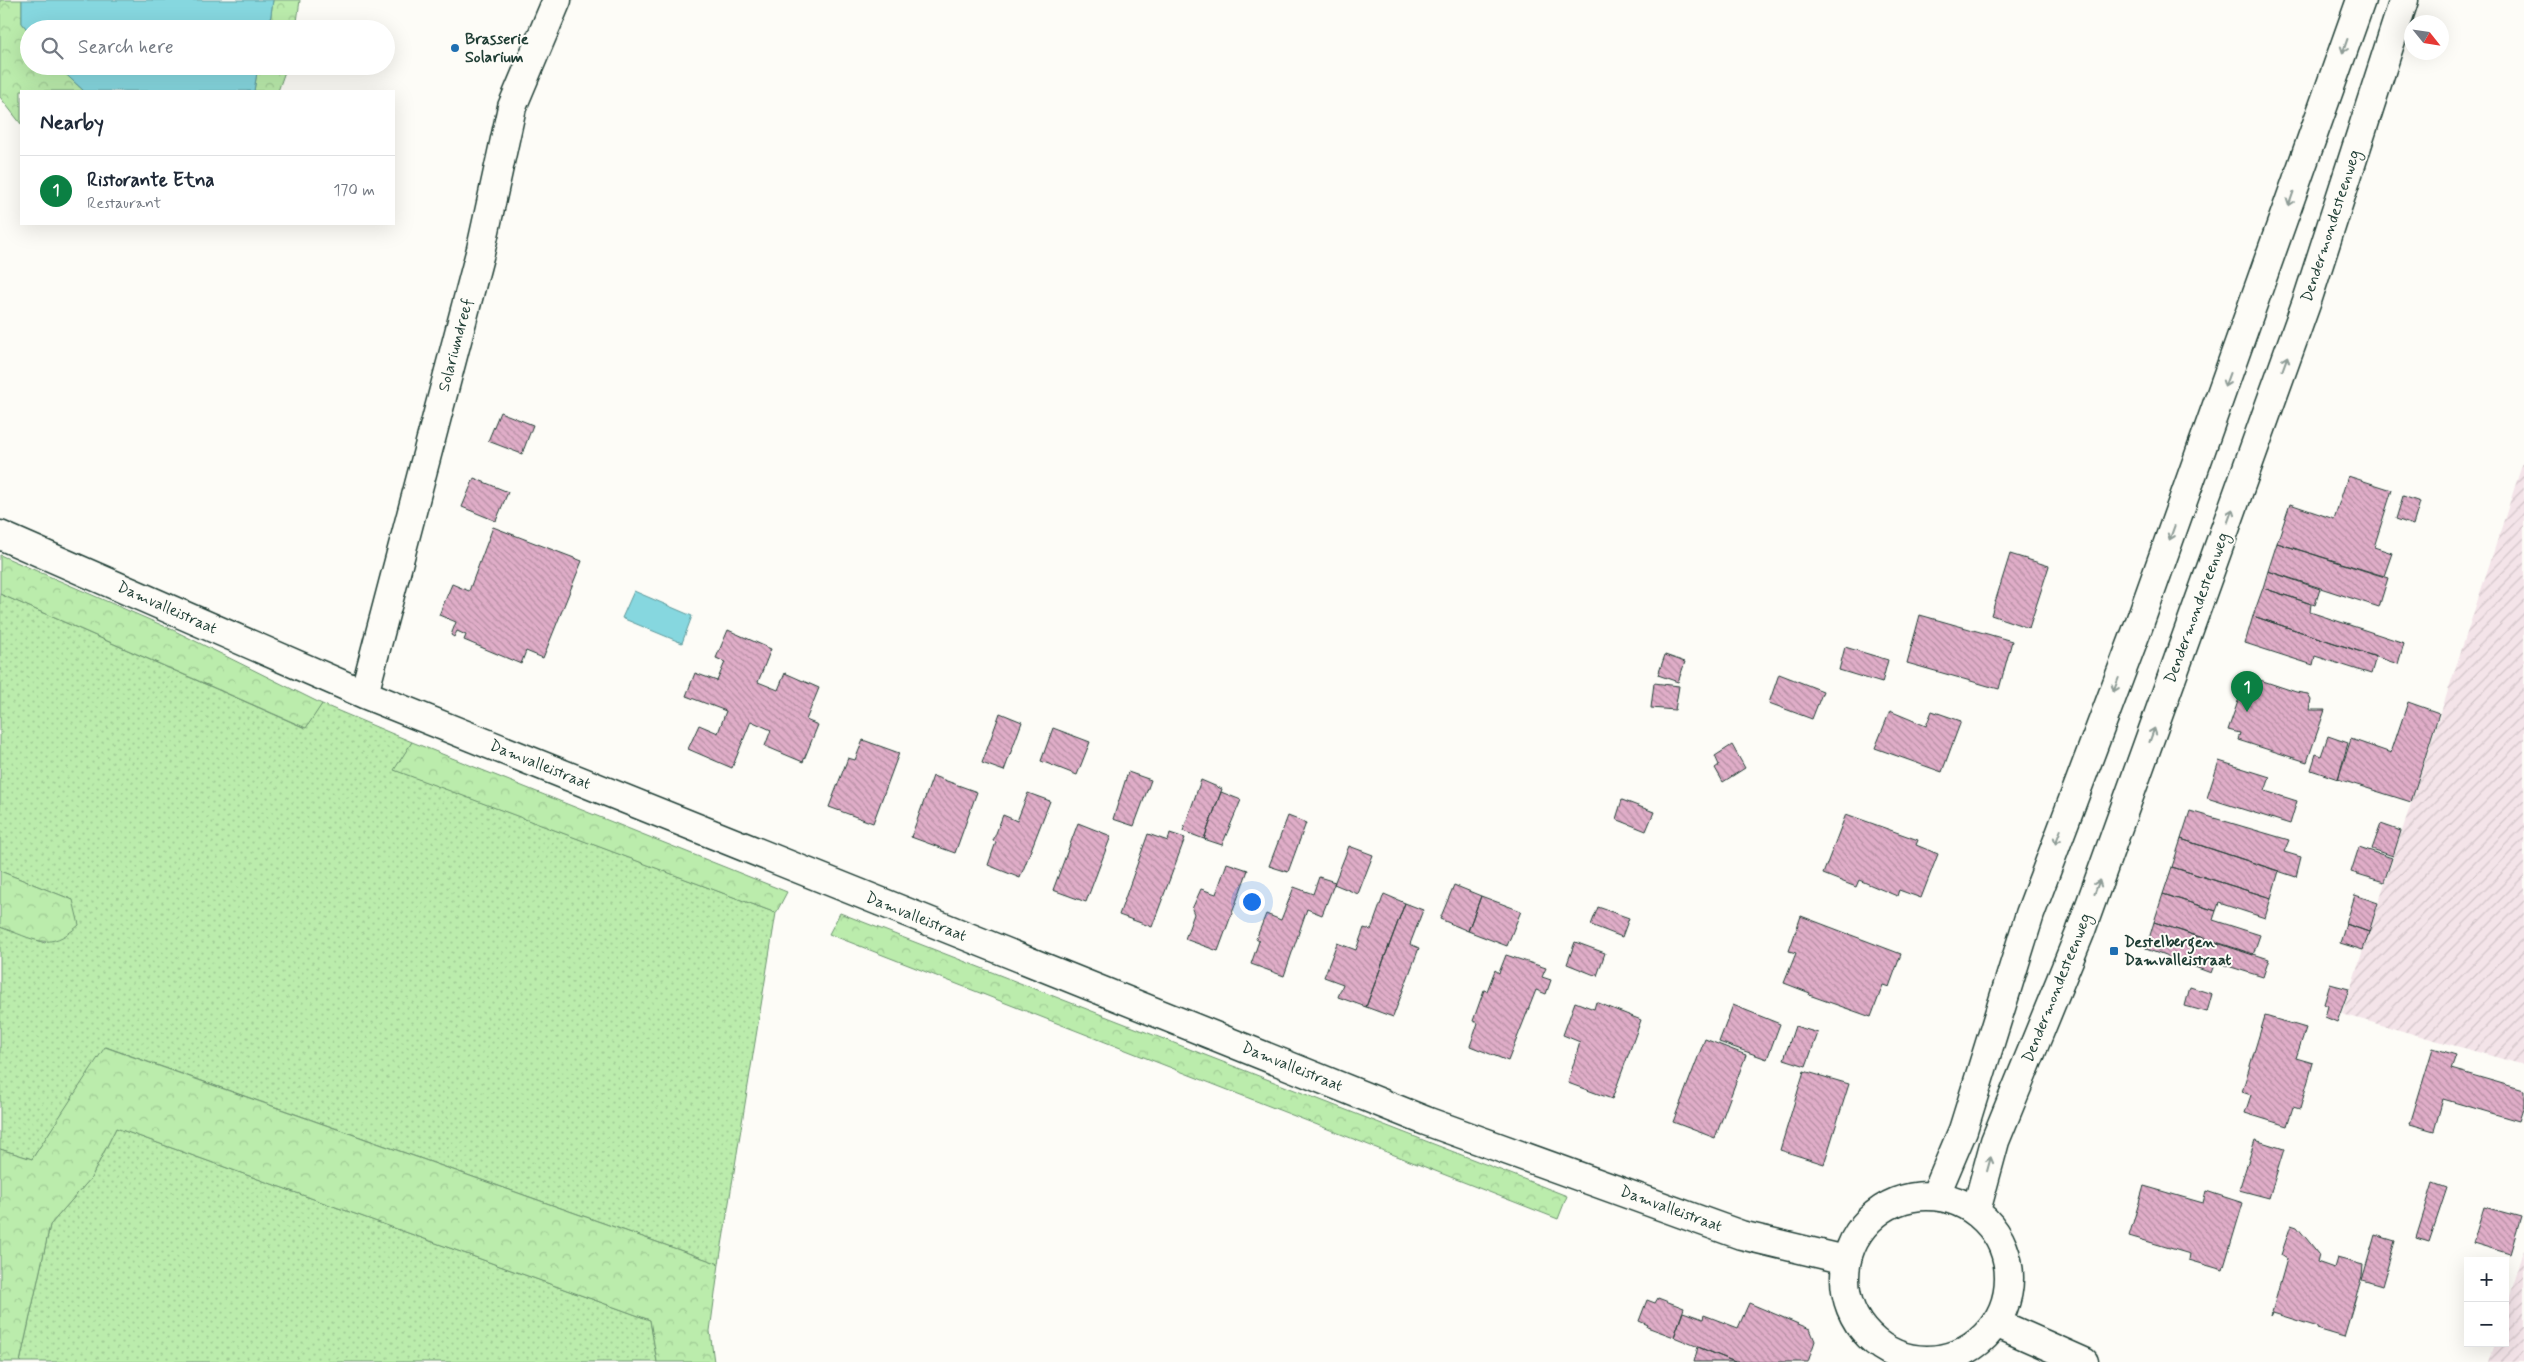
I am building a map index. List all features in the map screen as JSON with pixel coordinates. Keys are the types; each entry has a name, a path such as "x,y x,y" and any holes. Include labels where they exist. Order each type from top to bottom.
{"main road":[{"name":"Solariumdreef","path":"364,694 481,249 512,107 557,0"},
{"path":"1934,1196 1964,1130 2030,914 2137,630 2361,0"},
{"name":"Dendermondesteenweg","path":"1976,1211 1995,1141 2080,933 2304,311 2404,0"},
{"name":"Damvalleistraat","path":"0,535 364,694 1428,1122 1741,1235 1846,1260"},
{"path":"1934,1196 1957,1201 1976,1211 1994,1229 2005,1249 2010,1284 2005,1307 1996,1324 1986,1336 1968,1350 1947,1359 1925,1361 1895,1354 1880,1354 1858,1325 1848,1301 1845,1281 1846,1260 1858,1234 1874,1215 1898,1201 1934,1196"},
{"path":"1996,1324 2084,1362"}],"shaded area":[{"path":"2524,459 2524,1065 2342,1014"},
{"path":"2524,1250 2524,1362 2489,1362 2494,1347 2509,1347 2509,1298"}],"green space":[{"path":"0,0 22,0 20,75 67,75 83,90 20,90 20,123 0,97"},
{"path":"273,0 300,0 297,20 270,20"},
{"path":"257,75 284,75 278,90 254,90"},
{"path":"0,555 173,630 322,704 306,728 0,594"},
{"path":"0,594 305,728 322,704 412,742 395,770 776,913 719,1264 106,1047 32,1159 0,1149 0,927 45,943 73,900 0,871"},
{"path":"412,742 787,892 776,913 394,770"},
{"path":"0,871 73,900 79,925 68,934 50,941 32,939 0,927"},
{"path":"840,913 1567,1196 1558,1219 829,934"},
{"path":"105,1047 719,1264 710,1331 714,1362 657,1362 650,1320 116,1128 91,1178 50,1225 20,1362 0,1362 0,1149 32,1159"},
{"path":"116,1128 650,1320 657,1362 20,1362 50,1225 91,1178"}],"water":[{"path":"22,0 273,0 270,20 22,20"},
{"path":"67,75 257,75 254,90 83,90"},
{"path":"634,591 692,616 682,643 622,618"}],"building":[{"path":"500,412 533,425 522,454 488,441"},
{"path":"2348,476 2392,490 2374,547 2392,553 2384,576 2277,543 2290,504 2334,519"},
{"path":"474,478 508,492 496,521 462,507"},
{"path":"2403,496 2420,502 2413,525 2396,519"},
{"path":"493,527 582,561 543,658 526,651 521,664 464,640 466,635 457,631 454,637 451,635 456,622 439,615 452,584 469,591"},
{"path":"2277,543 2388,578 2379,607 2268,571"},
{"path":"2010,554 2049,566 2029,628 1991,615"},
{"path":"2268,571 2320,589 2315,605 2263,588"},
{"path":"2263,588 2311,604 2310,612 2404,643 2398,664 2253,616"},
{"path":"1920,615 2012,641 1999,689 1907,663"},
{"path":"2253,616 2376,657 2371,674 2315,656 2313,665 2245,643"},
{"path":"728,630 771,649 758,682 778,690 785,673 819,688 806,720 818,725 803,762 765,746 771,730 751,721 732,768 688,749 699,725 718,733 726,711 686,696 695,673 717,681 725,662 716,658"},
{"path":"1845,647 1888,660 1882,683 1839,670"},
{"path":"1665,655 1685,662 1678,682 1658,675"},
{"path":"1779,674 1823,691 1812,719 1769,703"},
{"path":"2257,679 2308,694 2311,699 2309,710 2325,710 2307,762 2238,740 2240,733 2228,730 2243,687"},
{"path":"1654,683 1679,686 1675,710 1651,708"},
{"path":"2408,702 2439,713 2411,802 2338,779 2351,739 2391,753"},
{"path":"1890,711 1926,726 1932,711 1961,721 1942,772 1875,748"},
{"path":"1000,713 1022,722 1004,771 982,763"},
{"path":"1053,728 1090,742 1077,775 1041,761"},
{"path":"2328,736 2348,743 2338,779 2311,770 2316,754 2321,756"},
{"path":"863,740 899,753 873,823 829,807 848,758 855,760"},
{"path":"1732,745 1745,768 1723,782 1715,768 1719,765 1715,756"},
{"path":"2219,761 2270,777 2265,791 2297,801 2290,824 2207,798"},
{"path":"1128,772 1151,780 1134,826 1113,819"},
{"path":"933,776 977,792 955,853 911,837"},
{"path":"1201,780 1222,789 1204,839 1183,831"},
{"path":"1221,792 1241,800 1222,845 1204,839"},
{"path":"1028,793 1050,801 1020,878 988,865 996,842 993,841 1003,815 1017,821"},
{"path":"1622,800 1654,812 1646,831 1616,819"},
{"path":"2190,811 2289,840 2284,852 2301,857 2296,877 2181,839"},
{"path":"1846,814 1918,840 1916,845 1938,854 1921,898 1899,890 1897,896 1859,880 1856,887 1823,874"},
{"path":"1288,816 1306,823 1288,872 1269,866"},
{"path":"1078,823 1111,836 1086,902 1053,890"},
{"path":"2381,824 2401,831 2393,856 2372,849"},
{"path":"1170,833 1185,838 1152,927 1119,915 1148,834 1168,841"},
{"path":"2181,839 2279,871 2271,898 2172,867"},
{"path":"1349,846 1373,855 1358,894 1334,884"},
{"path":"2359,847 2392,858 2384,882 2351,872"},
{"path":"1227,863 1248,870 1218,951 1185,939 1194,914 1192,909 1201,889 1216,894"},
{"path":"2172,867 2271,898 2265,918 2219,903 2216,911 2163,894"},
{"path":"1319,877 1335,882 1322,915 1307,909 1284,976 1251,964 1259,941 1256,939 1266,914 1281,920 1294,887 1313,894"},
{"path":"1454,885 1481,896 1468,931 1440,919"},
{"path":"1384,894 1405,903 1366,1007 1338,997 1343,984 1324,977 1337,943 1356,950 1364,928 1371,930"},
{"path":"2163,894 2216,911 2213,920 2260,935 2253,955 2154,922"},
{"path":"2355,895 2378,903 2369,932 2346,924"},
{"path":"1481,896 1521,911 1507,946 1468,931"},
{"path":"1405,903 1423,910 1410,944 1419,948 1393,1017 1366,1007"},
{"path":"1598,907 1629,918 1622,937 1591,925"},
{"path":"1801,916 1901,954 1889,987 1883,985 1871,1017 1809,995 1810,993 1784,983 1796,953 1789,951"},
{"path":"2154,922 2269,959 2263,977 2215,962 2211,973 2146,949"},
{"path":"2346,924 2369,932 2363,950 2340,943"},
{"path":"1575,942 1605,953 1597,976 1567,964"},
{"path":"1506,955 1546,968 1542,977 1551,980 1546,994 1536,990 1508,1061 1470,1046 1478,1023 1473,1021 1484,990 1487,991 1495,970 1499,973"},
{"path":"2330,984 2349,989 2337,1022 2325,1017 2328,1006 2324,1004"},
{"path":"2190,987 2212,994 2207,1012 2185,1006"},
{"path":"1575,1002 1594,1009 1596,1002 1641,1020 1612,1099 1568,1083 1580,1042 1563,1035"},
{"path":"1733,1005 1780,1024 1767,1059 1719,1042"},
{"path":"2265,1016 2306,1028 2296,1058 2313,1063 2300,1109 2293,1107 2287,1126 2245,1113 2251,1095 2242,1092"},
{"path":"1795,1026 1818,1033 1806,1066 1784,1059"},
{"path":"1705,1039 1746,1055 1715,1138 1673,1122"},
{"path":"2433,1048 2456,1055 2451,1069 2524,1090 2524,1106 2519,1121 2443,1099 2434,1131 2410,1124"},
{"path":"1804,1071 1849,1084 1824,1164 1780,1150"},
{"path":"2255,1140 2284,1149 2269,1198 2239,1190"},
{"path":"2433,1183 2447,1188 2429,1242 2416,1238"},
{"path":"2144,1186 2203,1203 2206,1191 2243,1203 2223,1270 2189,1260 2190,1254 2129,1236"},
{"path":"2484,1207 2521,1217 2510,1254 2473,1243"},
{"path":"2291,1225 2297,1227 2319,1254 2317,1262 2334,1268 2337,1258 2363,1265 2362,1276 2344,1337 2273,1313 2271,1316 2287,1259 2281,1255"},
{"path":"2375,1235 2395,1241 2382,1286 2362,1280"},
{"path":"1658,1298 1684,1308 1674,1337 1647,1327 1648,1325 1639,1321 1647,1300 1655,1303"},
{"path":"1749,1303 1810,1329 1815,1341 1808,1362 1735,1362 1674,1337 1683,1312 1703,1319 1704,1315 1738,1328"},
{"path":"1698,1347 1735,1362 1694,1362"}],"place":[{"name":"Brasserie Solarium","path":"455,48"},
{"name":"Ristorante Etna","path":"2247,712"},
{"name":"Destelbergen Damvalleistraat","path":"2114,951"}]}
